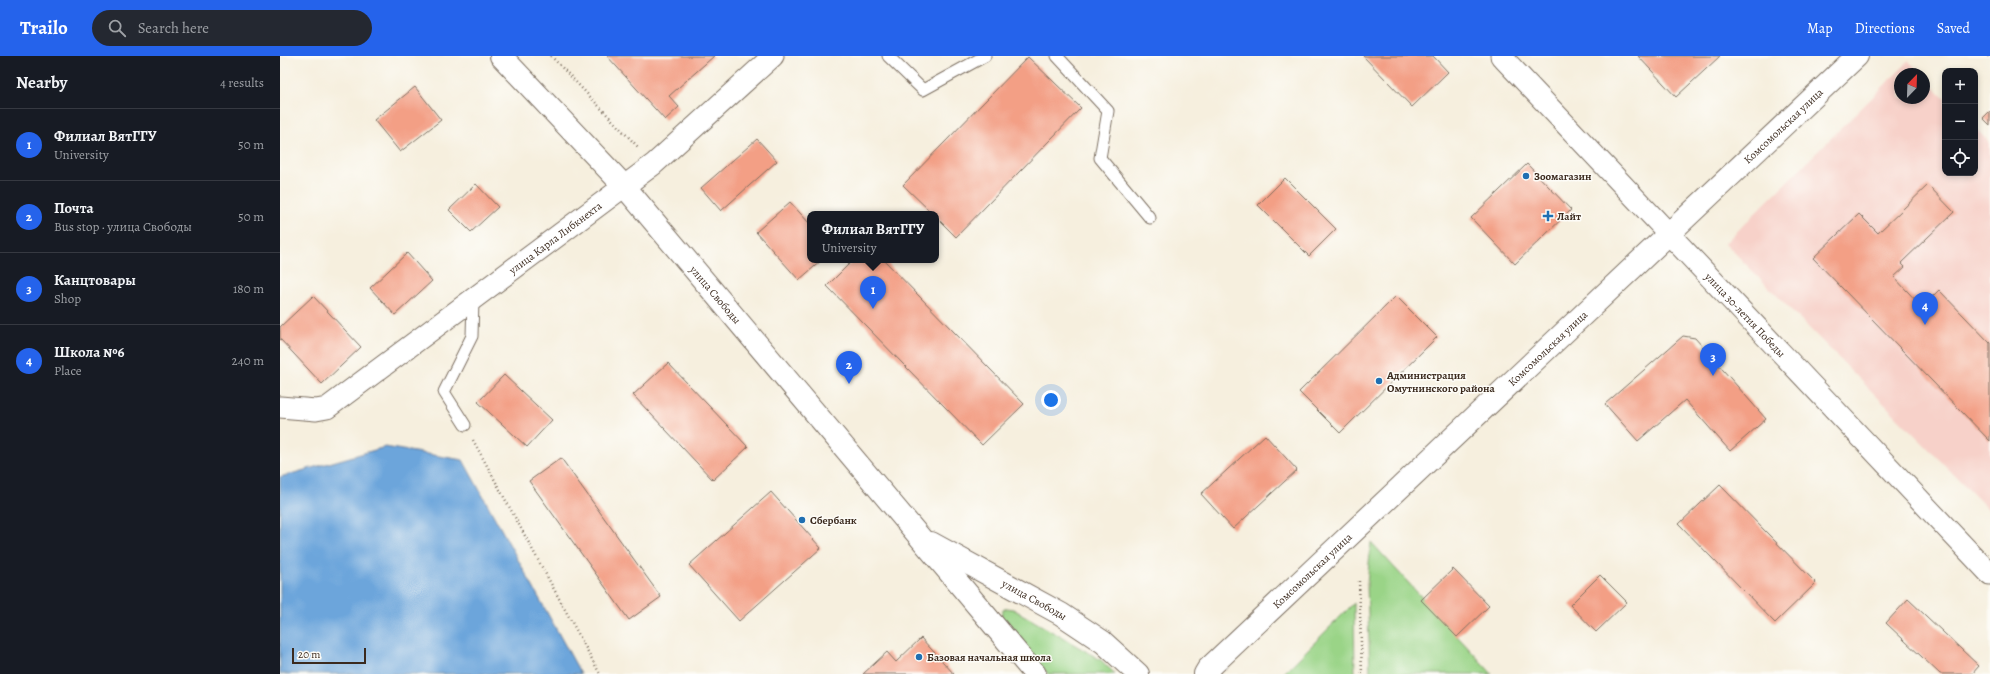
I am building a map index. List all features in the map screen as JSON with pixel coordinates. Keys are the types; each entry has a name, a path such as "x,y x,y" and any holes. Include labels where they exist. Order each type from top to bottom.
{"street":[{"name":"улица Свободы","path":"501,56 625,188 1035,674"},
{"name":"улица Карла Либкнехта","path":"280,407 316,410 327,408 625,188 654,164 773,56"},
{"name":"улица 30-летия Победы","path":"1501,56 1990,574"},
{"name":"Комсомольская улица","path":"1205,674 1857,56"},
{"name":"улица Свободы","path":"922,539 942,548 1061,614 1103,642 1138,674"}],"lane":[{"path":"888,56 923,90 985,56"},
{"path":"1057,56 1108,111 1100,158 1150,218"},
{"path":"465,426 444,392 472,336 473,300"}],"path":[{"path":"551,56 654,164"},
{"path":"465,426 600,674"},
{"path":"1359,581 1362,674"}],"shaded area":[{"path":"1909,61 1915,68 1902,68"},
{"path":"1894,76 1894,104 1930,104 1930,83 1942,95 1942,176 1978,176 1978,131 1990,143 1990,511 1725,243"}],"green space":[{"path":"1371,542 1492,674 1370,674 1367,584"},
{"path":"1354,603 1355,674 1283,674"},
{"path":"1006,608 1013,609 1101,660 1115,674 1048,674 1001,617 1002,611"}],"water":[{"path":"385,447 463,460 581,674 280,674 280,477"}],"building":[{"path":"607,56 714,56 669,96 679,107 665,120"},
{"path":"1363,56 1433,56 1448,72 1412,107"},
{"path":"1638,56 1720,56 1676,97"},
{"path":"1028,57 1081,108 956,237 939,220 939,211 930,211 903,185"},
{"path":"415,87 441,120 400,152 374,120"},
{"path":"1990,111 1990,125 1983,118"},
{"path":"757,139 777,161 721,211 701,188"},
{"path":"1527,164 1571,210 1515,264 1471,218"},
{"path":"1285,178 1336,229 1309,256 1258,205"},
{"path":"476,184 498,207 471,232 449,210"},
{"path":"1928,185 1954,212 1901,263 1905,267 1894,277 1922,307 1939,290 1990,343 1990,441 1813,258 1859,214 1878,233"},
{"path":"790,202 807,221 807,263 819,263 799,280 756,232"},
{"path":"407,253 432,281 395,315 370,288"},
{"path":"850,263 887,263 1024,404 982,445 827,286"},
{"path":"313,296 361,347 322,384 280,339 280,327"},
{"path":"1396,296 1437,337 1340,433 1299,392"},
{"path":"1683,336 1695,338 1766,419 1730,451 1685,400 1638,441 1605,404"},
{"path":"668,363 748,447 713,480 633,395"},
{"path":"504,375 552,420 527,447 478,402"},
{"path":"1265,435 1297,470 1233,529 1201,494"},
{"path":"561,458 661,597 629,620 529,481"},
{"path":"1720,485 1816,583 1775,623 1679,524"},
{"path":"771,492 821,548 739,621 689,565"},
{"path":"1453,569 1489,606 1457,637 1421,600"},
{"path":"1600,575 1627,602 1596,632 1570,605"},
{"path":"1908,599 1979,666 1972,674 1940,674 1886,623"},
{"name":"Базовая начальная школа","path":"921,638 954,674 863,674 887,652 896,662"}],"place":[{"name":"Зоомагазин","path":"1526,176"},
{"name":"Лайт","path":"1548,216"},
{"name":"Филиал ВятГГУ","path":"873,309"},
{"name":"Школа №6","path":"1925,325"},
{"name":"Канцтовары","path":"1713,376"},
{"name":"Администрация Омутнинского района","path":"1379,381"},
{"name":"Почта","path":"849,384"},
{"name":"Сбербанк","path":"802,520"},
{"name":"Базовая начальная школа","path":"919,657"}]}
